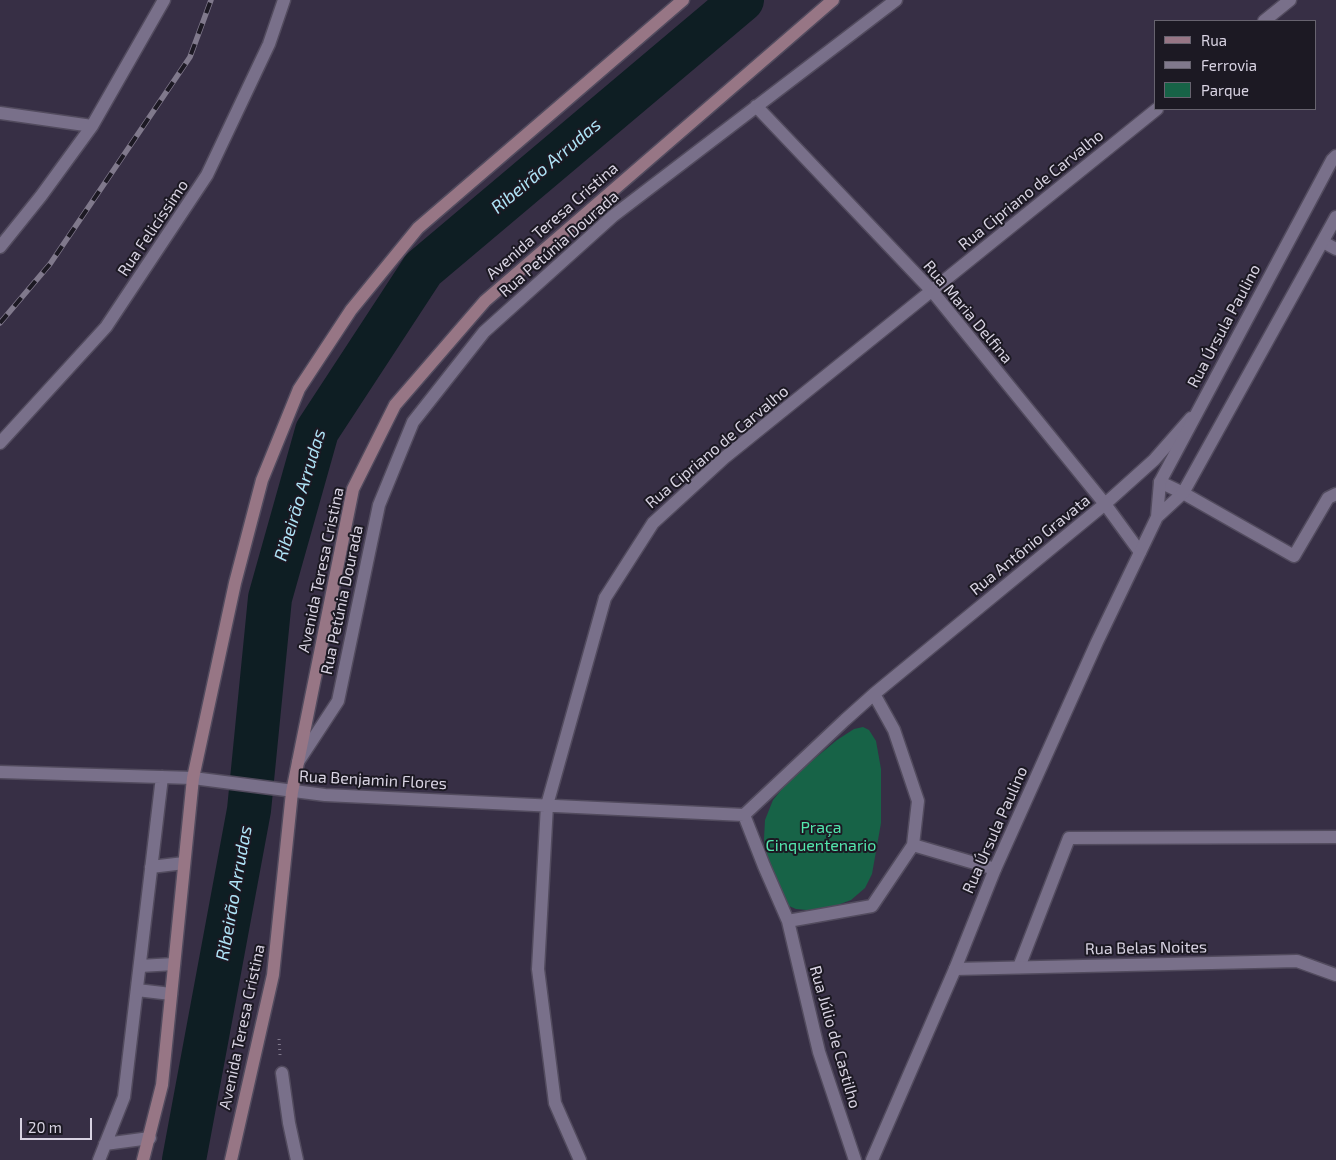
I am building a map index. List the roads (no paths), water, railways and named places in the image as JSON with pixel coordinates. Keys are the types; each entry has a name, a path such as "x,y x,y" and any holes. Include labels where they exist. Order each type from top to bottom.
{"main road":[{"path":"143,1160 162,1085 193,778 235,583 262,480 299,389 351,310 418,228 683,0"},
{"name":"Avenida Teresa Cristina","path":"231,1160 273,975 292,792 353,488 395,405 485,301 833,0"}],"street":[{"path":"0,247 41,196 92,126 164,0"},
{"name":"Rua Felicíssimo","path":"0,443 106,327 208,175 269,44 284,0"},
{"name":"Rua Petúnia Dourada","path":"297,765 338,701 379,505 413,422 484,332 613,216 896,0"},
{"path":"1265,20 1290,0"},
{"name":"Rua Maria Delfina","path":"756,106 932,291 1105,504 1140,552"},
{"name":"Rua Cipriano de Carvalho","path":"580,1160 555,1103 538,969 547,805 605,598 653,523 724,458 1156,110"},
{"path":"0,113 92,126"},
{"name":"Rua Úrsula Paulino","path":"872,1160 955,969 995,868 1097,642 1157,517 1160,482 1335,159"},
{"name":"Rua Úrsula Paulino","path":"1157,517 1183,493 1336,217"},
{"path":"1323,242 1336,249"},
{"name":"Rua Antônio Gravata","path":"744,815 874,694 1105,504 1154,460 1198,410"},
{"path":"1160,482 1294,556 1328,498 1336,494"},
{"path":"788,921 872,906 913,845 918,801 894,730 874,694"},
{"name":"Rua Benjamin Flores","path":"0,772 193,778 325,795 744,815"},
{"path":"99,1160 124,1097 162,777"},
{"name":"Rua Júlio de Castilho","path":"744,815 788,921 819,1052 855,1160"},
{"path":"1018,967 1068,838 1336,837"},
{"path":"913,845 995,868"},
{"path":"151,867 184,862"},
{"name":"Rua Belas Noites","path":"955,969 1297,961 1336,975"},
{"path":"140,966 174,964"},
{"path":"137,990 171,994"},
{"path":"282,1073 288,1123 297,1160"},
{"path":"105,1144 150,1138"}],"waterway":[{"name":"Ribeirão Arrudas","path":"184,1160 249,810 270,598 317,431 423,269 742,0"}],"railway":[{"path":"0,323 50,264 190,57 211,0"}],"park label":[{"name":"Praça Cinquentenario","path":"821,837"}]}
